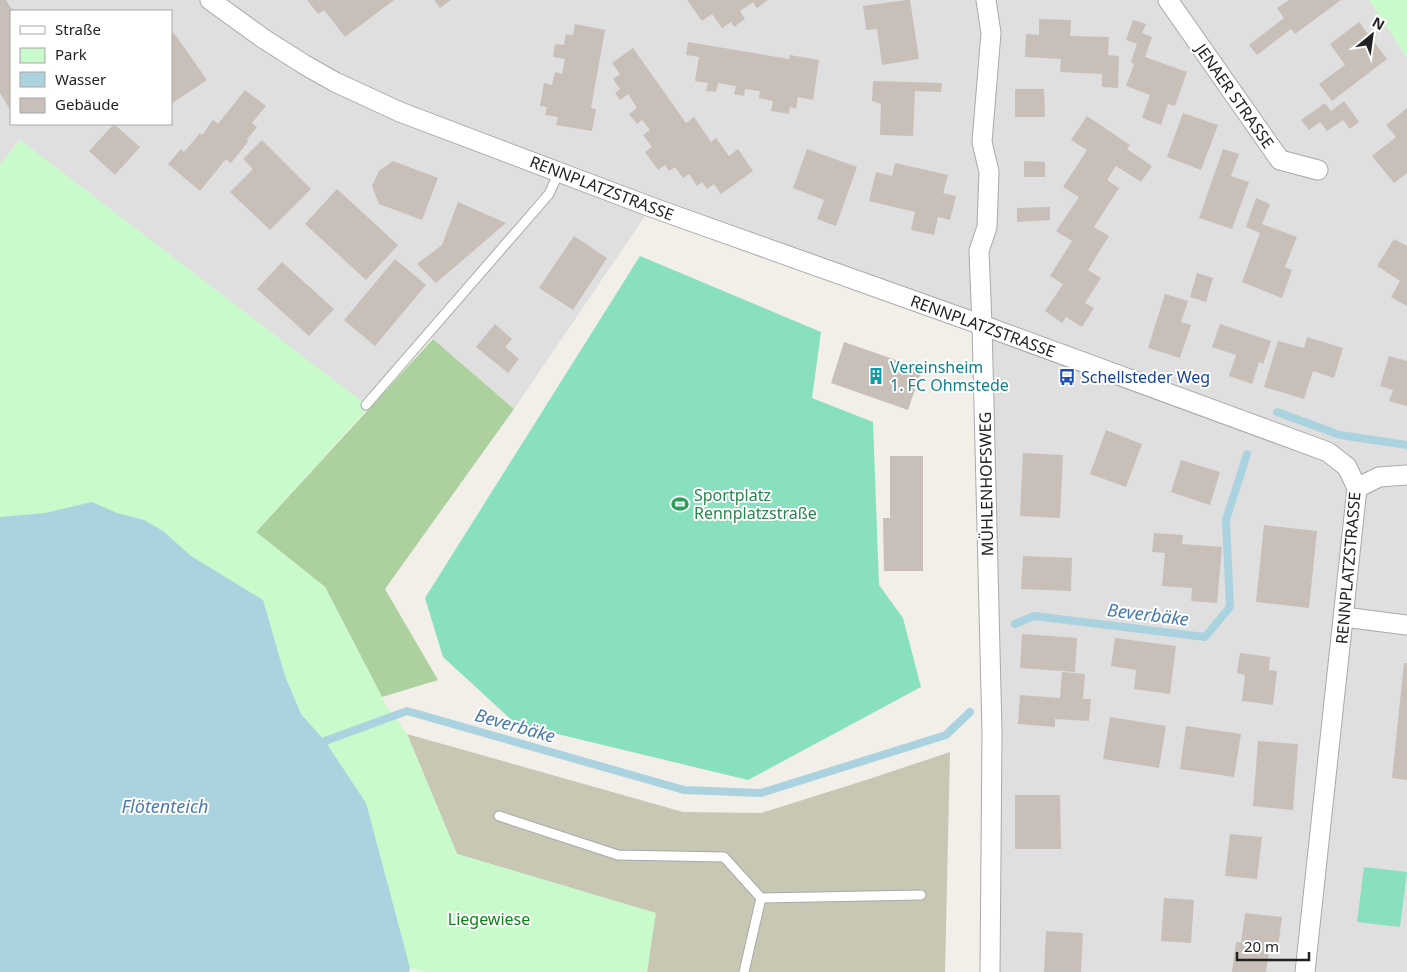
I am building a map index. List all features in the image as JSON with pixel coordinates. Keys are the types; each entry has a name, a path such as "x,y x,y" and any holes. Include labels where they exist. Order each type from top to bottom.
{"street":[{"name":"RENNPLATZSTRASSE","path":"210,0 264,40 335,82 400,112 651,207 982,325 1328,452 1347,467 1357,488 1305,972"},
{"name":"MÜHLENHOFSWEG","path":"986,0 991,33 982,142 989,172 987,227 979,251 992,732 990,972"},
{"name":"JENAER STRASSE","path":"1168,0 1280,160 1318,170"},
{"path":"1357,488 1380,477 1407,475"},
{"path":"1344,617 1407,625"}],"lane":[{"path":"366,405 549,194 559,172"},
{"path":"499,816 618,855 724,857 761,898 921,896"},
{"path":"744,972 761,898"}],"shaded area":[{"path":"0,0 1369,0 1407,58 1407,972 990,972 987,325 654,203 514,409 426,333 363,403 20,140 0,164"},
{"path":"407,734 683,812 761,813 950,752 945,972 647,972 655,913 457,854"}],"green space":[{"path":"1369,0 1407,0 1407,58"},
{"name":"Liegewiese","path":"20,140 369,407 256,532 325,587 387,707 407,734 457,854 656,913 647,972 425,972 411,968 409,972 0,972 0,164"},
{"name":"Sportplatz Rennplatzstraße","path":"640,256 821,332 812,398 873,422 879,585 903,618 921,687 748,780 516,724 443,657 425,598"},
{"path":"433,339 514,409 385,589 438,680 382,697 325,587 256,532"},
{"path":"1364,867 1407,872 1400,927 1357,922"}],"water":[{"name":"Flötenteich","path":"92,502 117,513 144,520 163,531 191,556 263,600 285,676 301,714 325,741 366,803 410,968 409,972 0,972 0,517 45,513"}],"building":[{"path":"0,0 6,0 12,10 10,10 10,109 0,93"},
{"path":"307,0 394,0 345,37 324,10 318,14"},
{"path":"434,0 451,0 440,8"},
{"path":"687,0 768,0 757,8 753,2 740,11 745,19 734,27 731,22 722,28 712,14 702,21"},
{"path":"910,0 919,59 882,65 877,29 866,30 863,6"},
{"path":"1289,0 1341,0 1295,34 1291,29 1257,55 1249,45 1284,18 1277,8"},
{"path":"1039,19 1071,20 1070,36 1109,37 1108,55 1119,56 1118,88 1102,87 1102,74 1060,72 1061,59 1025,57 1026,34 1039,35"},
{"path":"1133,20 1146,24 1142,33 1152,37 1145,57 1187,72 1175,106 1168,104 1161,125 1142,118 1150,95 1126,86 1134,64 1131,62 1137,44 1126,40"},
{"path":"1359,22 1387,59 1332,101 1319,84 1345,65 1330,44"},
{"path":"575,24 605,30 591,108 596,109 592,131 556,125 558,117 545,115 547,107 540,106 544,83 552,85 555,72 562,74 565,59 553,57 555,44 564,45 566,34 573,35"},
{"path":"174,33 207,80 172,103 172,34"},
{"path":"688,42 789,59 790,55 819,60 813,100 798,97 796,109 790,107 789,114 771,111 773,101 759,98 760,91 745,89 744,96 734,94 736,86 718,83 716,92 706,91 708,83 695,81 699,57 686,55"},
{"path":"633,48 686,123 694,117 711,142 716,138 729,156 738,149 753,171 721,194 714,184 707,189 702,182 697,186 689,174 683,178 675,167 669,171 665,165 658,170 645,152 652,147 643,135 650,130 642,120 637,124 629,114 637,108 628,94 620,100 615,93 620,89 613,79 620,74 612,63"},
{"path":"873,81 942,83 941,92 915,91 913,136 880,135 881,104 872,101"},
{"path":"1015,89 1044,89 1045,117 1015,117"},
{"path":"245,90 266,106 252,123 257,127 231,163 226,159 200,191 168,164 181,149 184,152 200,133 202,135 213,120 218,124"},
{"path":"1344,101 1359,122 1350,129 1343,120 1327,131 1320,122 1309,130 1301,120 1325,103 1331,111"},
{"path":"1407,108 1407,173 1394,183 1372,156 1396,137 1386,125"},
{"path":"1183,113 1218,125 1201,170 1167,157"},
{"path":"1087,116 1130,145 1127,149 1152,166 1141,182 1116,166 1107,180 1119,188 1094,227 1109,236 1088,270 1101,278 1085,303 1094,308 1082,327 1066,317 1062,323 1045,311 1063,284 1050,276 1072,241 1056,231 1079,197 1063,187 1087,150 1071,140"},
{"path":"113,125 140,147 115,175 89,151"},
{"path":"262,140 311,189 270,230 230,192 253,169 243,159"},
{"path":"807,149 857,167 836,226 817,219 824,200 793,188"},
{"path":"1223,149 1239,154 1231,176 1249,182 1232,229 1199,218"},
{"path":"393,161 438,178 422,220 379,204 372,186 379,171"},
{"path":"1024,161 1045,162 1045,177 1024,177"},
{"path":"895,163 948,175 943,193 956,196 950,220 938,217 934,235 911,230 915,212 869,201 876,172 892,176"},
{"path":"337,189 398,245 366,280 305,224"},
{"path":"1256,198 1270,204 1262,224 1297,237 1285,267 1292,270 1282,298 1242,282 1260,233 1246,227"},
{"path":"458,202 506,223 436,283 417,264 442,245"},
{"path":"1050,207 1050,220 1017,222 1017,208"},
{"path":"574,236 607,258 573,310 539,288"},
{"path":"1394,239 1407,246 1407,306 1391,297 1400,281 1377,266"},
{"path":"395,259 426,285 375,346 344,320"},
{"path":"282,262 334,309 309,336 257,289"},
{"path":"1197,273 1213,278 1206,302 1190,297"},
{"path":"1165,294 1188,301 1181,322 1191,325 1180,358 1148,348"},
{"path":"495,324 512,339 505,347 519,359 508,373 476,347"},
{"path":"1220,324 1271,341 1263,364 1259,362 1252,384 1229,376 1236,355 1212,347"},
{"path":"1307,337 1343,348 1334,378 1313,371 1304,399 1264,387 1278,341 1304,348"},
{"name":"Vereinsheim 1. FC Ohmstede","path":"844,342 922,369 908,410 831,383"},
{"path":"1389,356 1407,361 1407,406 1389,401 1393,390 1380,386"},
{"path":"1106,430 1142,444 1126,487 1090,474"},
{"path":"1023,453 1063,455 1060,518 1020,516"},
{"path":"890,456 923,456 923,571 884,571 883,518 890,518"},
{"path":"1181,460 1220,472 1210,505 1171,492"},
{"path":"1264,525 1317,531 1309,608 1256,602"},
{"path":"1154,533 1183,535 1182,544 1222,547 1217,603 1191,601 1192,588 1162,586 1165,553 1152,552"},
{"path":"1023,556 1072,558 1071,591 1021,589"},
{"path":"1022,634 1077,638 1075,672 1020,668"},
{"path":"1115,638 1176,646 1170,694 1134,689 1136,670 1111,666"},
{"path":"1240,653 1270,657 1269,670 1277,671 1273,705 1242,701 1245,675 1237,673"},
{"path":"1404,663 1407,663 1407,780 1392,778"},
{"path":"1062,672 1085,674 1083,699 1091,699 1089,721 1055,719 1055,727 1018,724 1020,695 1060,698"},
{"path":"1110,717 1166,726 1159,768 1103,759"},
{"path":"1186,726 1241,734 1234,777 1180,769"},
{"path":"1258,741 1298,744 1293,810 1253,806"},
{"path":"1015,795 1060,795 1061,849 1015,849"},
{"path":"1230,834 1262,837 1257,879 1225,876"},
{"path":"1164,898 1194,900 1191,943 1161,941"},
{"path":"1245,913 1282,917 1278,947 1270,946 1266,972 1232,972 1236,942 1241,942"},
{"path":"1046,931 1083,933 1081,972 1044,972"}],"waterway":[{"name":"Beverbäke","path":"1277,412 1340,435 1407,445"},
{"name":"Beverbäke","path":"1015,624 1034,616 1205,637 1230,607 1226,520 1247,454"},
{"name":"Beverbäke","path":"320,748 325,741 407,711 684,790 761,793 946,735 970,712"}],"place":[{"name":"Vereinsheim 1. FC Ohmstede","path":"876,376"},
{"name":"Schellsteder Weg","path":"1067,377"},
{"name":"Sportplatz Rennplatzstraße","path":"680,504"}]}
